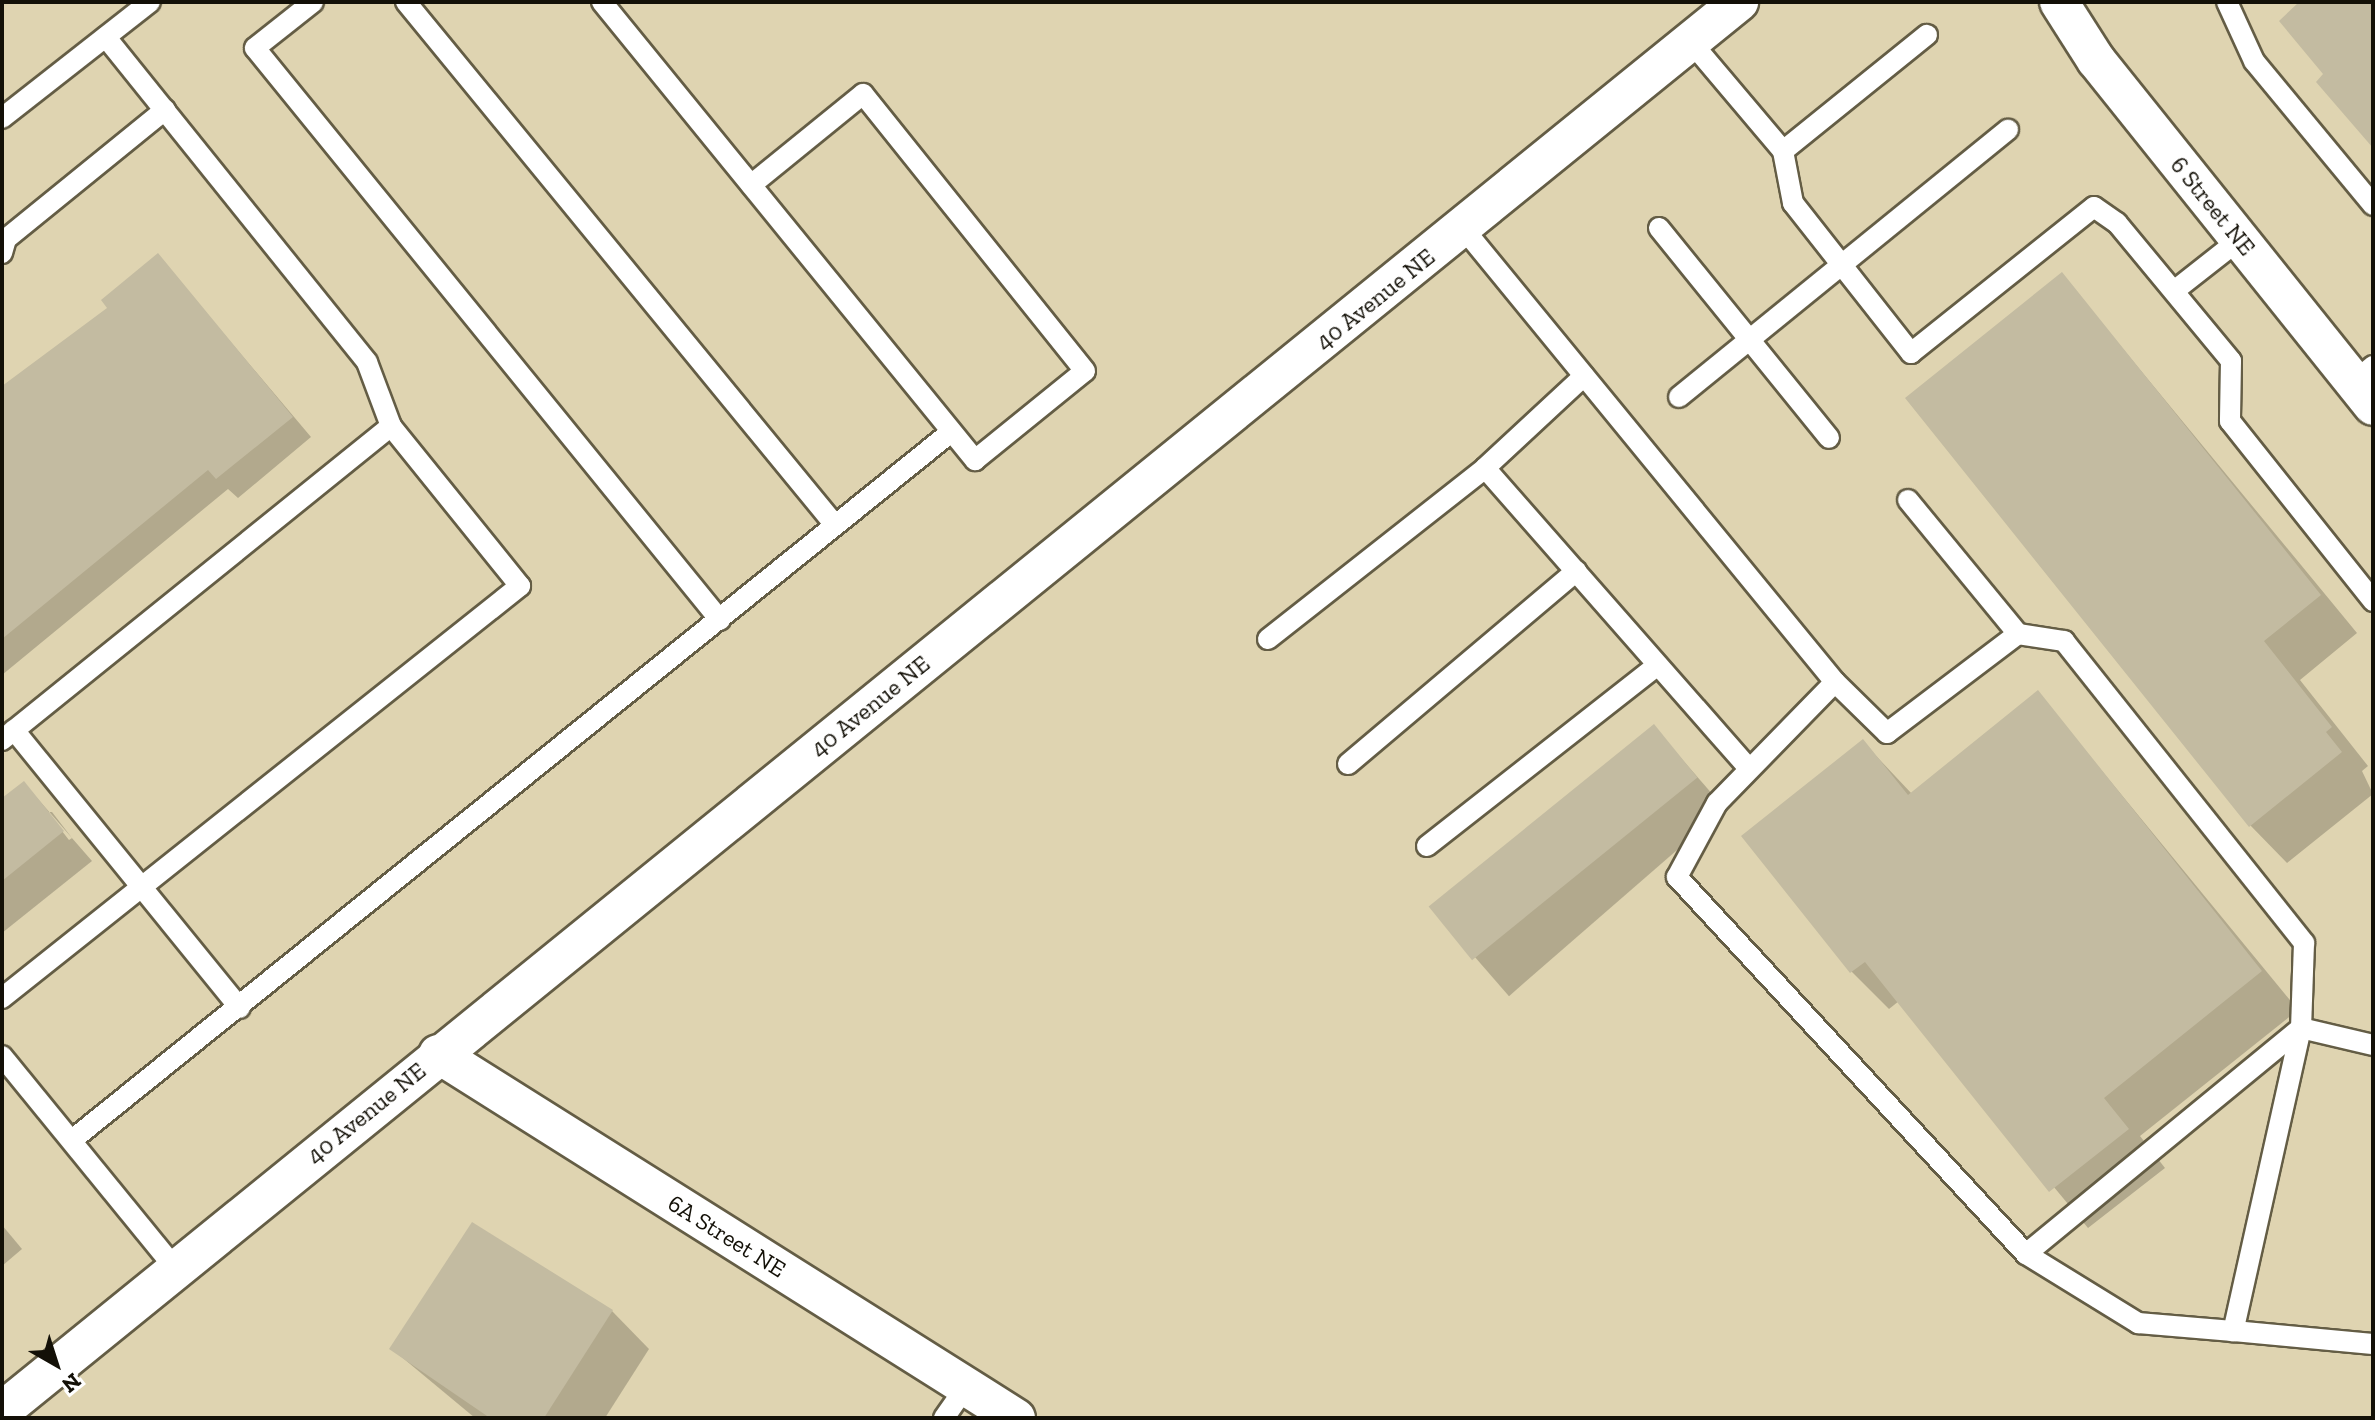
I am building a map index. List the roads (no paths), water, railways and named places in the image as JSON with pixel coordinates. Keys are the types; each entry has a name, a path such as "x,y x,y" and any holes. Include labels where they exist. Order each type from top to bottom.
{"street":[{"name":"40 Avenue NE","path":"2,1411 438,1054 1739,2"},
{"name":"6 Street NE","path":"2059,2 2096,60 2240,239 2367,385"},
{"name":"6A Street NE","path":"438,1054 1016,1418"}],"lane":[{"path":"2,118 150,2"},
{"path":"313,2 255,48 720,620"},
{"path":"406,2 835,525"},
{"path":"602,2 951,432 975,460 1085,371 863,94 751,185"},
{"path":"2227,2 2254,61 2373,205"},
{"path":"1783,151 1927,35"},
{"path":"2,998 520,586 391,426 367,362 106,37"},
{"path":"1691,42 1783,151 1793,203 1911,353 2094,207 2124,229 2231,361 2230,421 2373,601"},
{"path":"2,253 6,239 165,110"},
{"path":"1679,397 2008,130"},
{"path":"1463,228 1835,682 1887,733 2018,634"},
{"path":"1659,228 1829,438"},
{"path":"2174,291 2240,239"},
{"path":"1268,639 1485,468 1584,376"},
{"path":"240,1008 141,885 8,735 391,426"},
{"path":"72,1140 240,1008 951,432"},
{"path":"1485,468 1749,769"},
{"path":"1908,500 2018,634 2064,641 2304,943 2301,1028 2233,1331"},
{"path":"1348,764 1576,571"},
{"path":"1427,846 1658,665"},
{"path":"1835,682 1717,803 1677,877 2026,1254 2138,1323 2373,1344"},
{"path":"2301,1028 2373,1045"},
{"path":"2026,1254 2301,1028"},
{"path":"2,1056 176,1269"},
{"path":"944,1418 966,1387"}]}
